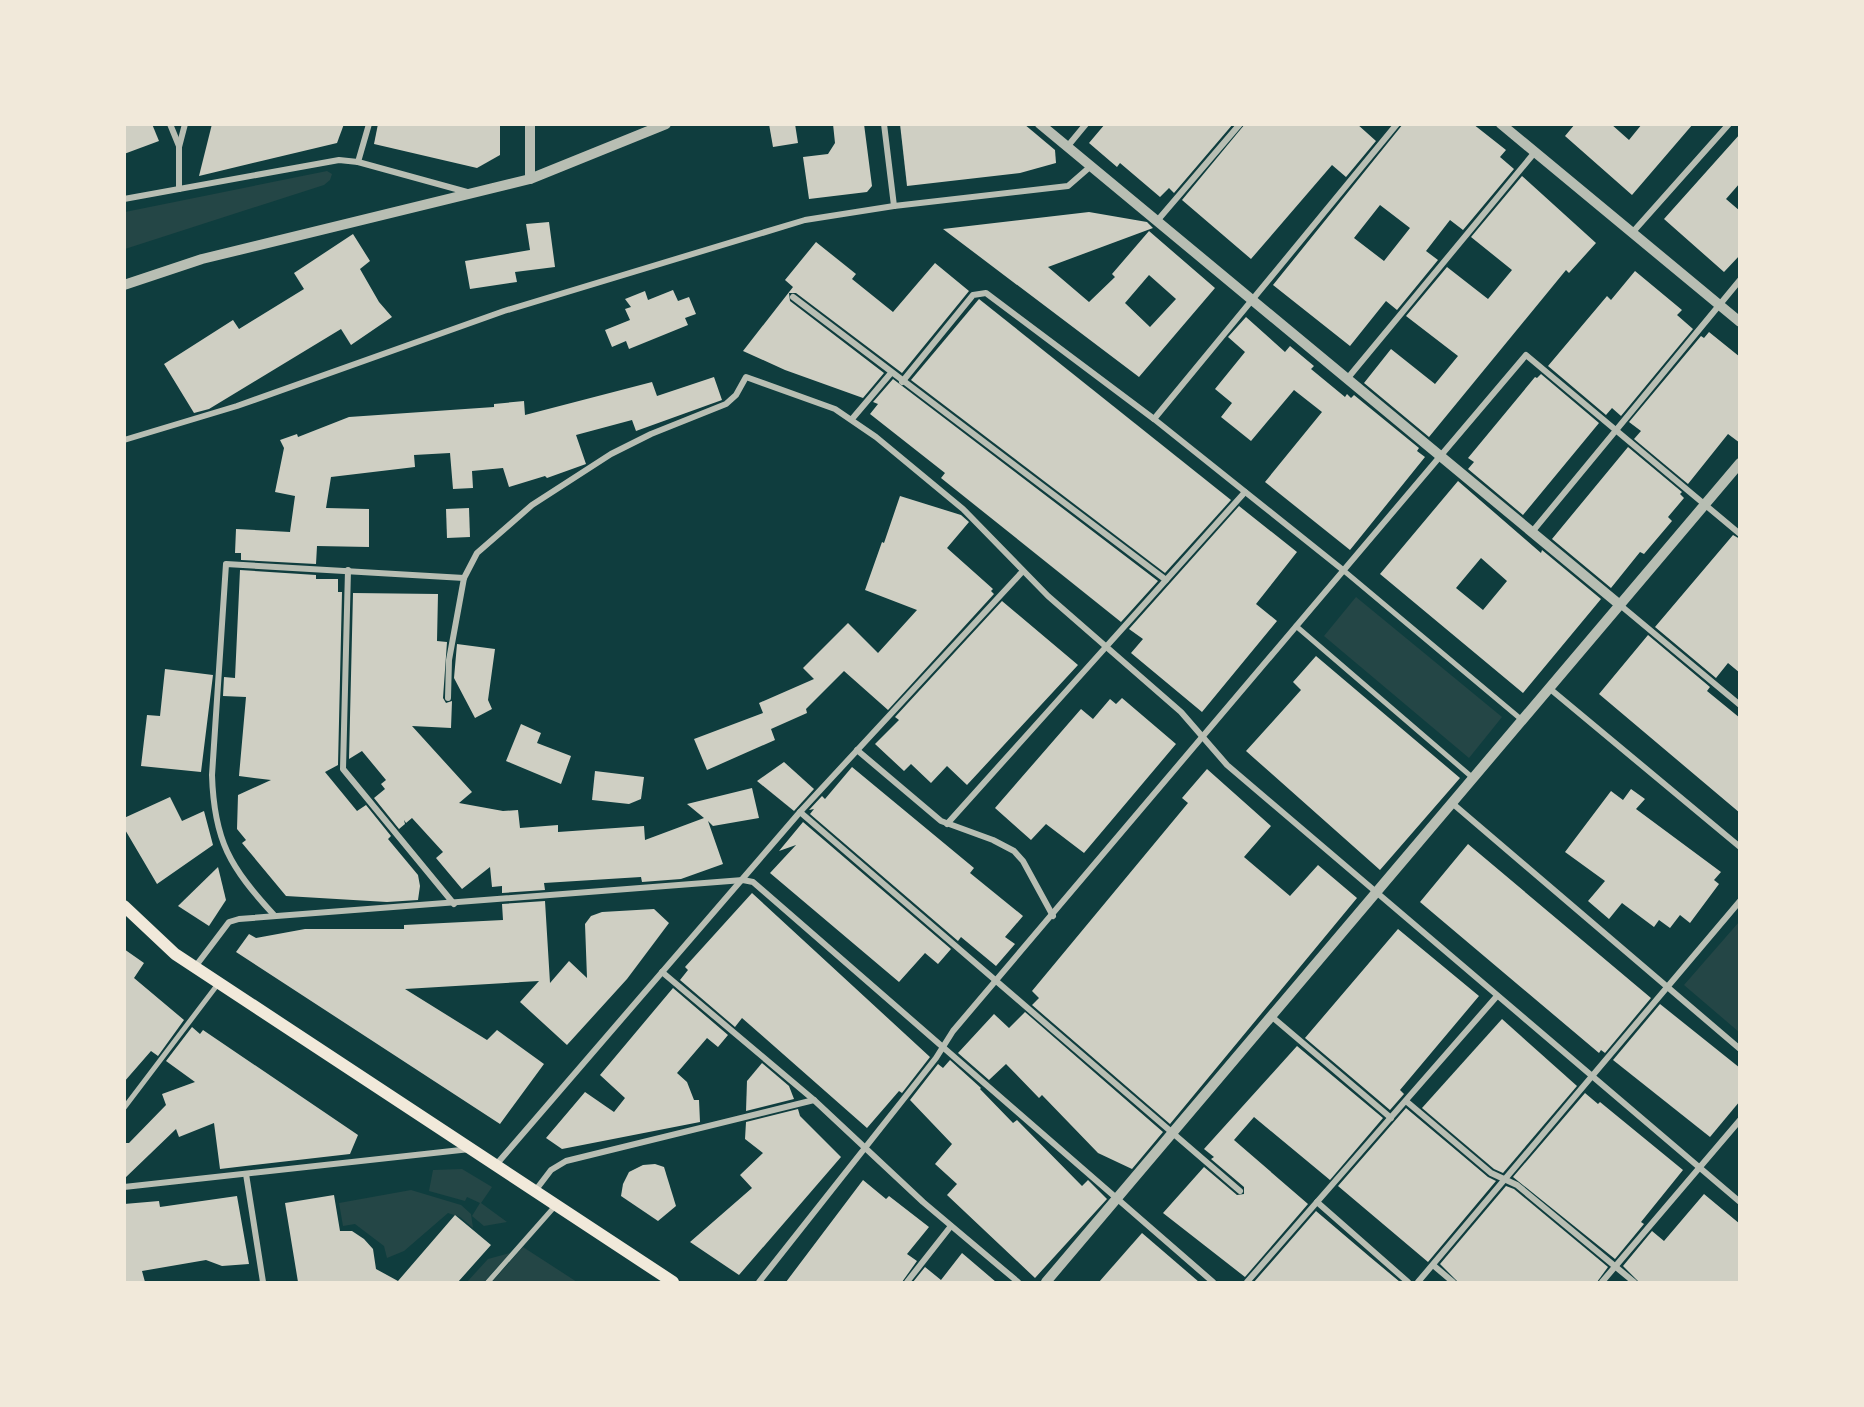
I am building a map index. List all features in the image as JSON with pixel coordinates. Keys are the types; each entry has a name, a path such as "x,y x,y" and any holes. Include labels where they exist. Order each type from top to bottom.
{"main road":[{"path":"124,906 162,944 218,984 673,1282"}],"street":[{"path":"170,124 179,147"},
{"path":"179,189 179,147 185,124"},
{"path":"358,162 369,124"},
{"path":"530,124 530,179"},
{"path":"124,285 202,259 530,179 666,124"},
{"path":"884,124 894,206"},
{"path":"1040,124 1740,705"},
{"path":"1067,147 1086,124"},
{"path":"1157,221 1240,124"},
{"path":"1154,419 1397,124"},
{"path":"1501,124 1740,322"},
{"path":"1632,233 1729,124"},
{"path":"1347,379 1535,152"},
{"path":"124,199 330,160 358,162 474,194"},
{"path":"124,440 227,410 504,310 720,244 805,220 894,206 1068,186 1091,166"},
{"path":"1532,532 1740,280"},
{"path":"902,382 971,297 980,292 991,296 1154,419 1343,570 1522,720"},
{"path":"793,297 902,382 1166,580"},
{"path":"759,1282 944,1046 953,1030 1053,916 1526,355 1740,534"},
{"path":"852,419 891,373"},
{"path":"448,698 449,660 464,578 477,553 532,505 624,446 726,404 736,395 746,377 812,399 852,419 963,509 1022,572 1181,712 1227,765 1740,1202"},
{"path":"1046,1282 1740,463"},
{"path":"947,824 1245,492"},
{"path":"274,915 238,875 220,835 214,806 212,775 226,564 464,578"},
{"path":"348,570 343,769 454,904"},
{"path":"495,1166 800,812 1022,572"},
{"path":"1296,626 1473,778"},
{"path":"1550,688 1740,847"},
{"path":"857,750 926,810 947,824 993,840 1014,851 1023,861 1053,916"},
{"path":"1452,803 1740,1049"},
{"path":"800,812 1240,1191"},
{"path":"195,968 229,922 274,915 454,904 743,880 763,888 1116,1200 1213,1282"},
{"path":"1418,1282 1740,901"},
{"path":"662,972 814,1100 951,1226 1018,1282"},
{"path":"124,1108 218,984"},
{"path":"1247,1282 1497,996"},
{"path":"1272,1016 1391,1118"},
{"path":"535,1191 555,1167 566,1161 814,1100"},
{"path":"1406,1101 1491,1173 1517,1185 1634,1282"},
{"path":"1602,1282 1740,1120"},
{"path":"124,1187 470,1149"},
{"path":"246,1174 263,1282"},
{"path":"1317,1202 1408,1282"},
{"path":"488,1282 556,1205"},
{"path":"907,1282 951,1226"},
{"path":"1433,1265 1453,1282"}],"shaded area":[{"path":"327,171 332,174 330,180 324,185 125,249 125,212"},
{"path":"1356,597 1502,717 1469,758 1324,636"},
{"path":"1739,922 1739,1032 1684,985"},
{"path":"462,1169 492,1187 481,1203 507,1222 484,1226 472,1216 480,1203 467,1197 465,1201 429,1191 433,1170"},
{"path":"411,1190 461,1205 471,1214 473,1228 460,1217 448,1213 404,1251 387,1258 384,1246 355,1224 343,1226 339,1203"},
{"path":"523,1247 577,1282 492,1282"},
{"path":"510,1253 484,1282 467,1282 488,1259"}],"building":[{"path":"124,124 152,124 159,141 124,154"},
{"path":"212,124 344,124 337,143 199,176"},
{"path":"378,124 500,124 500,155 477,168 374,144"},
{"path":"769,124 795,124 798,143 773,147"},
{"path":"833,124 864,124 872,186 867,192 809,199 803,157 828,154 835,143"},
{"path":"900,124 1024,124 1055,150 1056,163 1020,173 907,186"},
{"path":"1105,124 1233,124 1174,193 1169,188 1160,197 1120,163 1117,167 1089,143"},
{"path":"1245,124 1357,124 1376,141 1346,177 1332,165 1251,259 1182,200"},
{"path":"1403,124 1473,124 1506,150 1500,157 1514,169 1463,230 1450,220 1426,251 1438,260 1397,310 1386,301 1350,346 1273,285","holes":["1380,205 1410,228 1384,261 1354,238"]},
{"path":"1575,124 1611,124 1629,140 1642,124 1693,124 1632,195 1565,136"},
{"path":"1740,134 1740,183 1726,199 1740,211 1740,255 1724,272 1664,219"},
{"path":"1522,176 1596,243 1569,273 1566,270 1429,437 1364,383 1391,349 1435,384 1458,356 1406,316 1447,267 1488,299 1512,270 1471,237"},
{"path":"1089,212 1147,222 1153,228 1048,267 1089,302 1115,277 1112,274 1149,231 1215,288 1139,377 943,229","holes":["1149,275 1176,299 1150,327 1125,303"]},
{"path":"549,222 555,267 515,272 517,282 470,289 465,261 530,250 526,224"},
{"path":"353,234 370,261 360,269 379,302 392,317 351,345 341,329 209,409 194,413 164,364 233,320 239,329 304,289 294,273"},
{"path":"816,242 856,274 852,279 893,312 935,263 969,291 902,373 796,293 789,293 790,301 884,373 863,398 785,370 743,351 793,287 785,280"},
{"path":"1635,271 1682,310 1677,315 1693,329 1621,416 1612,408 1606,415 1548,366 1607,296 1611,300"},
{"path":"673,290 678,301 689,297 696,314 685,318 688,325 629,349 626,341 612,347 605,330 630,320 625,309 631,307 625,299 645,291 648,300"},
{"path":"979,299 1231,500 1165,573 911,380"},
{"path":"1246,317 1285,352 1290,346 1314,366 1311,369 1345,397 1347,394 1351,398 1354,395 1419,448 1417,451 1425,457 1350,550 1265,482 1322,412 1294,390 1251,441 1221,417 1232,403 1215,389 1245,352 1228,337"},
{"path":"1709,332 1740,357 1740,443 1728,434 1688,484 1634,439 1641,431 1629,422 1701,336 1704,338"},
{"path":"1541,374 1599,423 1523,515 1468,469 1474,462 1468,458 1535,377"},
{"path":"714,377 722,400 636,431 632,420 576,435 586,464 547,478 545,476 509,487 503,468 472,471 473,488 453,489 450,453 414,455 415,467 331,477 326,508 369,509 369,547 317,546 316,564 241,560 241,553 235,553 236,529 290,532 295,496 275,492 284,448 280,440 297,434 298,437 349,417 494,407 494,404 524,401 525,415 652,382 657,396"},
{"path":"893,379 1158,581 1121,622 941,478 945,473 870,414 878,404 873,402"},
{"path":"1628,447 1682,492 1680,494 1684,498 1668,517 1672,521 1644,554 1640,552 1611,588 1552,539"},
{"path":"1458,481 1541,553 1542,550 1601,599 1523,693 1380,574","holes":["1481,558 1507,581 1483,610 1456,588"]},
{"path":"900,496 961,515 969,522 947,548 993,589 991,591 994,594 888,710 844,671 806,709 807,713 771,729 775,740 707,770 694,739 763,713 759,703 814,679 803,668 848,623 878,653 917,610 865,590"},
{"path":"1239,506 1297,552 1256,604 1277,621 1202,712 1131,653 1143,639 1129,629"},
{"path":"469,508 470,537 447,538 446,509"},
{"path":"1733,535 1740,539 1740,673 1728,663 1716,678 1655,627"},
{"path":"240,570 316,575 316,579 338,579 338,592 342,592 338,765 325,772 357,811 366,805 391,836 388,839 418,875 420,886 418,900 387,902 286,896 242,843 246,840 237,829 238,795 271,780 239,776 246,697 223,696 224,677 235,678"},
{"path":"353,593 438,594 437,641 447,642 443,698 446,703 452,701 451,728 412,726 472,792 459,803 503,811 518,810 520,828 558,825 558,832 644,826 645,840 704,818 687,804 752,788 759,818 713,826 708,821 723,864 681,879 642,882 641,877 544,883 545,890 502,893 502,886 492,887 490,867 462,889 436,858 443,852 412,818 406,823 404,820 405,824 399,829 374,798 385,789 381,784 386,780 362,751 349,759"},
{"path":"1002,601 1078,665 967,785 947,766 931,783 911,764 904,771 875,744 899,720 895,717"},
{"path":"1648,635 1710,687 1707,691 1740,718 1740,813 1599,694"},
{"path":"457,644 495,649 488,700 492,709 475,718 454,678"},
{"path":"1316,656 1460,778 1380,870 1246,751 1301,690 1293,682"},
{"path":"165,669 213,675 201,772 141,766 147,715 160,716"},
{"path":"1122,698 1176,744 1084,853 1046,824 1031,840 995,808 1081,709 1093,719 1110,699 1116,704"},
{"path":"521,724 541,733 537,743 571,756 561,784 506,761"},
{"path":"784,762 814,789 794,811 757,781"},
{"path":"852,767 974,868 970,873 1023,916 1005,937 1015,944 996,966 961,937 958,941 810,814 814,809 809,810 822,796 825,799"},
{"path":"1207,769 1271,826 1244,857 1290,896 1318,865 1357,898 1170,1124 1032,1005 1039,998 1032,991 1188,803 1182,798"},
{"path":"595,771 644,777 641,799 629,804 592,800"},
{"path":"1631,789 1645,799 1636,809 1721,872 1714,880 1719,884 1690,923 1680,915 1670,928 1659,920 1654,927 1622,903 1609,919 1588,901 1605,881 1565,852 1611,791 1623,800"},
{"path":"170,797 182,821 204,811 213,845 157,884 124,828 124,818"},
{"path":"803,822 951,949 938,964 925,953 899,982 770,873 796,845 779,851"},
{"path":"1468,844 1651,998 1605,1053 1601,1050 1599,1053 1420,902"},
{"path":"218,867 226,900 209,926 178,906"},
{"path":"752,893 930,1057 902,1093 899,1091 867,1128 742,1018 735,1027 680,980 688,970 685,967"},
{"path":"545,901 550,983 569,961 587,978 585,924 591,916 602,912 654,909 669,923 627,979 567,1045 520,1002 539,981 405,989 487,1040 497,1030 544,1064 500,1124 236,952 249,934 256,938 305,929 404,929 404,925 503,920 502,904"},
{"path":"1398,929 1479,996 1400,1090 1404,1094 1390,1110 1305,1038"},
{"path":"124,949 144,963 134,978 184,1020 158,1056 151,1051 124,1082"},
{"path":"673,988 728,1035 718,1047 707,1038 677,1073 687,1082 694,1100 699,1100 700,1122 562,1149 546,1138 585,1092 614,1112 625,1098 600,1075"},
{"path":"1660,1004 1740,1068 1740,1101 1710,1137 1613,1060"},
{"path":"1025,1012 1163,1132 1132,1169 1098,1153 1042,1095 1039,1098 1006,1064 989,1080 958,1053 994,1014 1009,1028"},
{"path":"1502,1019 1577,1086 1503,1173 1494,1169 1422,1108"},
{"path":"192,1027 200,1034 203,1030 358,1135 350,1154 220,1169 214,1123 179,1137 176,1129 124,1179 124,1143 129,1143 166,1105 162,1094 195,1082 166,1061"},
{"path":"1297,1046 1383,1118 1330,1180 1254,1117 1234,1140 1308,1204 1245,1277 1163,1213 1204,1167 1237,1195 1244,1194 1244,1187 1211,1159 1214,1157 1204,1149"},
{"path":"950,1060 981,1088 1013,1123 1017,1120 1082,1186 1088,1180 1107,1199 1035,1278 947,1195 957,1184 935,1164 952,1144 910,1100 938,1064 943,1068"},
{"path":"762,1063 789,1086 794,1099 746,1111 747,1081"},
{"path":"1585,1093 1598,1104 1600,1102 1683,1170 1641,1222 1644,1224 1615,1259 1513,1177"},
{"path":"1406,1108 1488,1177 1496,1181 1428,1262 1338,1186"},
{"path":"798,1109 800,1116 841,1157 739,1275 690,1242 752,1188 740,1175 763,1153 745,1139 746,1122"},
{"path":"655,1164 664,1167 676,1206 658,1221 621,1196 623,1184 629,1172 643,1165"},
{"path":"863,1180 886,1199 889,1196 929,1227 907,1254 917,1261 902,1282 786,1282"},
{"path":"1506,1186 1514,1189 1608,1267 1597,1282 1458,1282 1440,1264"},
{"path":"1704,1194 1740,1224 1740,1282 1639,1282 1623,1266 1652,1231 1664,1241"},
{"path":"334,1195 340,1231 352,1231 364,1239 373,1249 376,1269 398,1281 455,1215 491,1245 458,1282 298,1282 285,1203"},
{"path":"237,1196 249,1264 222,1266 206,1260 142,1271 145,1282 124,1282 124,1204 159,1201 160,1207"},
{"path":"1316,1211 1370,1257 1400,1282 1254,1282"},
{"path":"1142,1233 1199,1282 1099,1282"},
{"path":"962,1253 996,1282 913,1282 925,1267 941,1280"}]}
